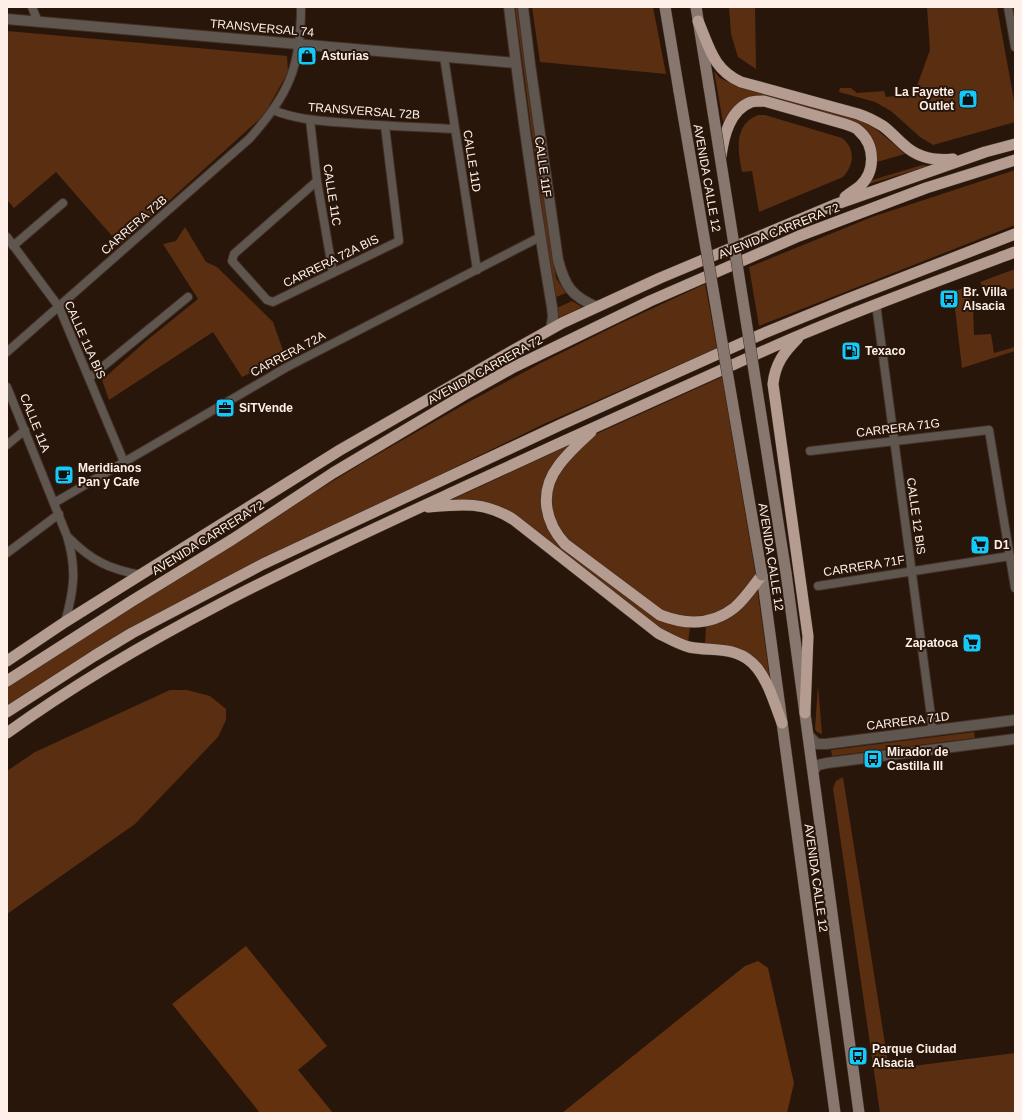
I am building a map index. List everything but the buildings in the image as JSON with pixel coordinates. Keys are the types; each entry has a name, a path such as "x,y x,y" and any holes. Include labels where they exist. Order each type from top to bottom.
{"highway":[{"path":"698,20 714,59 723,71 731,78 858,114 874,120 890,132 910,151 924,157 945,160 959,159 985,152"},
{"path":"720,160 723,141 730,122 742,107 752,102 764,101 858,129 871,149 872,161 869,173 860,186 834,205"},
{"name":"AVENIDA CARRERA 72","path":"7,661 65,622 340,450 551,329 660,278 834,205 985,152 1015,144"},
{"name":"AVENIDA CARRERA 72","path":"7,681 132,600 233,539 322,480 464,395 514,367 678,288 799,236 887,202 1015,160"},
{"path":"940,168 991,167"},
{"path":"756,254 794,221"},
{"path":"7,712 132,633 263,564 450,475 762,334 844,300 1015,234"},
{"path":"7,733 82,683 152,641 266,580 597,426 803,334 876,304 1015,252"},
{"path":"803,334 785,351 777,365 773,384 808,627 809,647 805,713"},
{"path":"612,402 655,400"},
{"path":"597,426 568,454 558,466 552,476 547,491 547,504 552,527 565,544 660,615 676,621 691,623 704,622 720,617 734,608 762,575"},
{"path":"419,508 468,504 495,510 505,514 538,538 658,633 671,640 692,647 732,651 745,656 757,667 765,681 782,723"},
{"path":"82,683 100,652"}],"main road":[{"name":"AVENIDA CALLE 12","path":"664,7 762,575 835,1113"},
{"name":"AVENIDA CALLE 12","path":"696,7 786,573 859,1113"},
{"path":"830,1078 830,1113"}],"street":[{"path":"32,7 38,22"},
{"path":"273,110 281,99 293,73 300,44 301,7"},
{"name":"CALLE 11F","path":"508,7 540,237 552,307 553,317 551,329"},
{"name":"CALLE 11F","path":"523,7 553,233 559,264 564,280 571,291 584,302 597,307"},
{"path":"1008,7 1015,47"},
{"name":"TRANSVERSAL 74","path":"7,19 516,63"},
{"name":"CALLE 11D","path":"444,57 477,270"},
{"name":"TRANSVERSAL 72B","path":"273,110 293,117 310,120 385,126 455,129"},
{"name":"CARRERA 72B","path":"7,352 250,139 273,110"},
{"name":"CALLE 11C","path":"310,120 317,181 333,273"},
{"name":"CARRERA 72A BIS","path":"317,181 234,254 232,261 267,300 273,302 399,241 385,126"},
{"path":"13,246 63,203"},
{"name":"CALLE 11A BIS","path":"7,237 59,307 124,462"},
{"name":"CARRERA 72A","path":"54,503 287,367 540,237"},
{"path":"89,378 188,297"},
{"name":"CALLE 12 BIS","path":"876,304 933,731"},
{"name":"CALLE 11A","path":"7,387 59,514 72,551 74,581 71,602 65,622"},
{"path":"7,445 25,430"},
{"name":"CARRERA 71G","path":"810,451 989,430 1010,556"},
{"path":"7,553 59,514"},
{"name":"CALLE 11A","path":"67,536 94,560 111,567 141,575"},
{"path":"1010,556 1015,588"},
{"name":"CARRERA 71F","path":"818,586 1010,556"},
{"name":"CARRERA 71D","path":"808,735 817,744 826,744 1015,720"},
{"path":"813,772 818,765 827,762 1015,739"}],"shaded area":[{"path":"515,7 519,7 556,278 566,293 554,298"},
{"path":"532,7 653,7 666,74 540,62"},
{"path":"729,7 755,7 756,69 738,57 731,34"},
{"path":"927,7 997,7 1015,106 1015,122 933,145 920,137 891,111 875,102 839,92 840,88 851,88 857,93 884,91 886,97 914,94 930,50"},
{"path":"7,31 287,56 288,72 264,115 120,245 56,172 14,208 7,200"},
{"path":"714,71 720,78 739,87 866,123 878,131 905,154 877,162 875,150 870,138 764,97 729,114 723,122"},
{"path":"758,115 765,115 842,138 850,147 852,157 847,172 843,177 759,212 752,171 742,172 739,156 739,139 744,125 750,119"},
{"path":"922,165 929,166 866,185 869,181"},
{"path":"1015,170 1015,225 759,326 749,267 872,217"},
{"path":"185,227 206,262 217,267 273,322 285,356 242,377 213,332 109,400 102,380 146,341 198,299 163,244 176,241"},
{"path":"1015,269 1015,288 988,296 980,282"},
{"path":"705,284 717,348 546,423 329,529 264,557 112,640 7,705 7,686 366,461 465,404 539,364 619,324"},
{"path":"966,287 973,306 974,335 991,334 994,353 1015,347 1015,351 962,368 953,292"},
{"path":"572,301 582,307 556,319 557,308"},
{"path":"722,377 756,577 731,605 718,613 691,619 662,611 568,541 556,525 550,503 551,491 562,468 594,435"},
{"path":"574,443 555,464 545,519 647,611 690,627 688,643 660,629 520,520 449,501"},
{"path":"757,587 771,686 760,665 705,645 706,625"},
{"path":"818,685 822,734 817,732 815,729"},
{"path":"170,690 187,690 210,696 226,709 226,720 218,737 135,824 7,914 7,771 35,752"},
{"path":"974,732 975,738 832,756 831,750"},
{"path":"843,777 889,1069 1015,1053 1015,1113 880,1113 833,788 836,781"},
{"path":"246,946 327,1046 298,1070 333,1113 260,1113 172,1004"},
{"path":"758,961 768,968 794,1083 787,1113 562,1113 745,966"}],"place":[{"name":"Asturias","path":"307,56"},
{"name":"La Fayette Outlet","path":"968,99"},
{"name":"Br. Villa Alsacia","path":"949,299"},
{"name":"Texaco","path":"851,351"},
{"name":"SiTVende","path":"225,408"},
{"name":"Meridianos Pan y Cafe","path":"64,475"},
{"name":"D1","path":"980,545"},
{"name":"Zapatoca","path":"972,643"},
{"name":"Mirador de Castilla III","path":"873,759"},
{"name":"Parque Ciudad Alsacia","path":"858,1056"}]}
